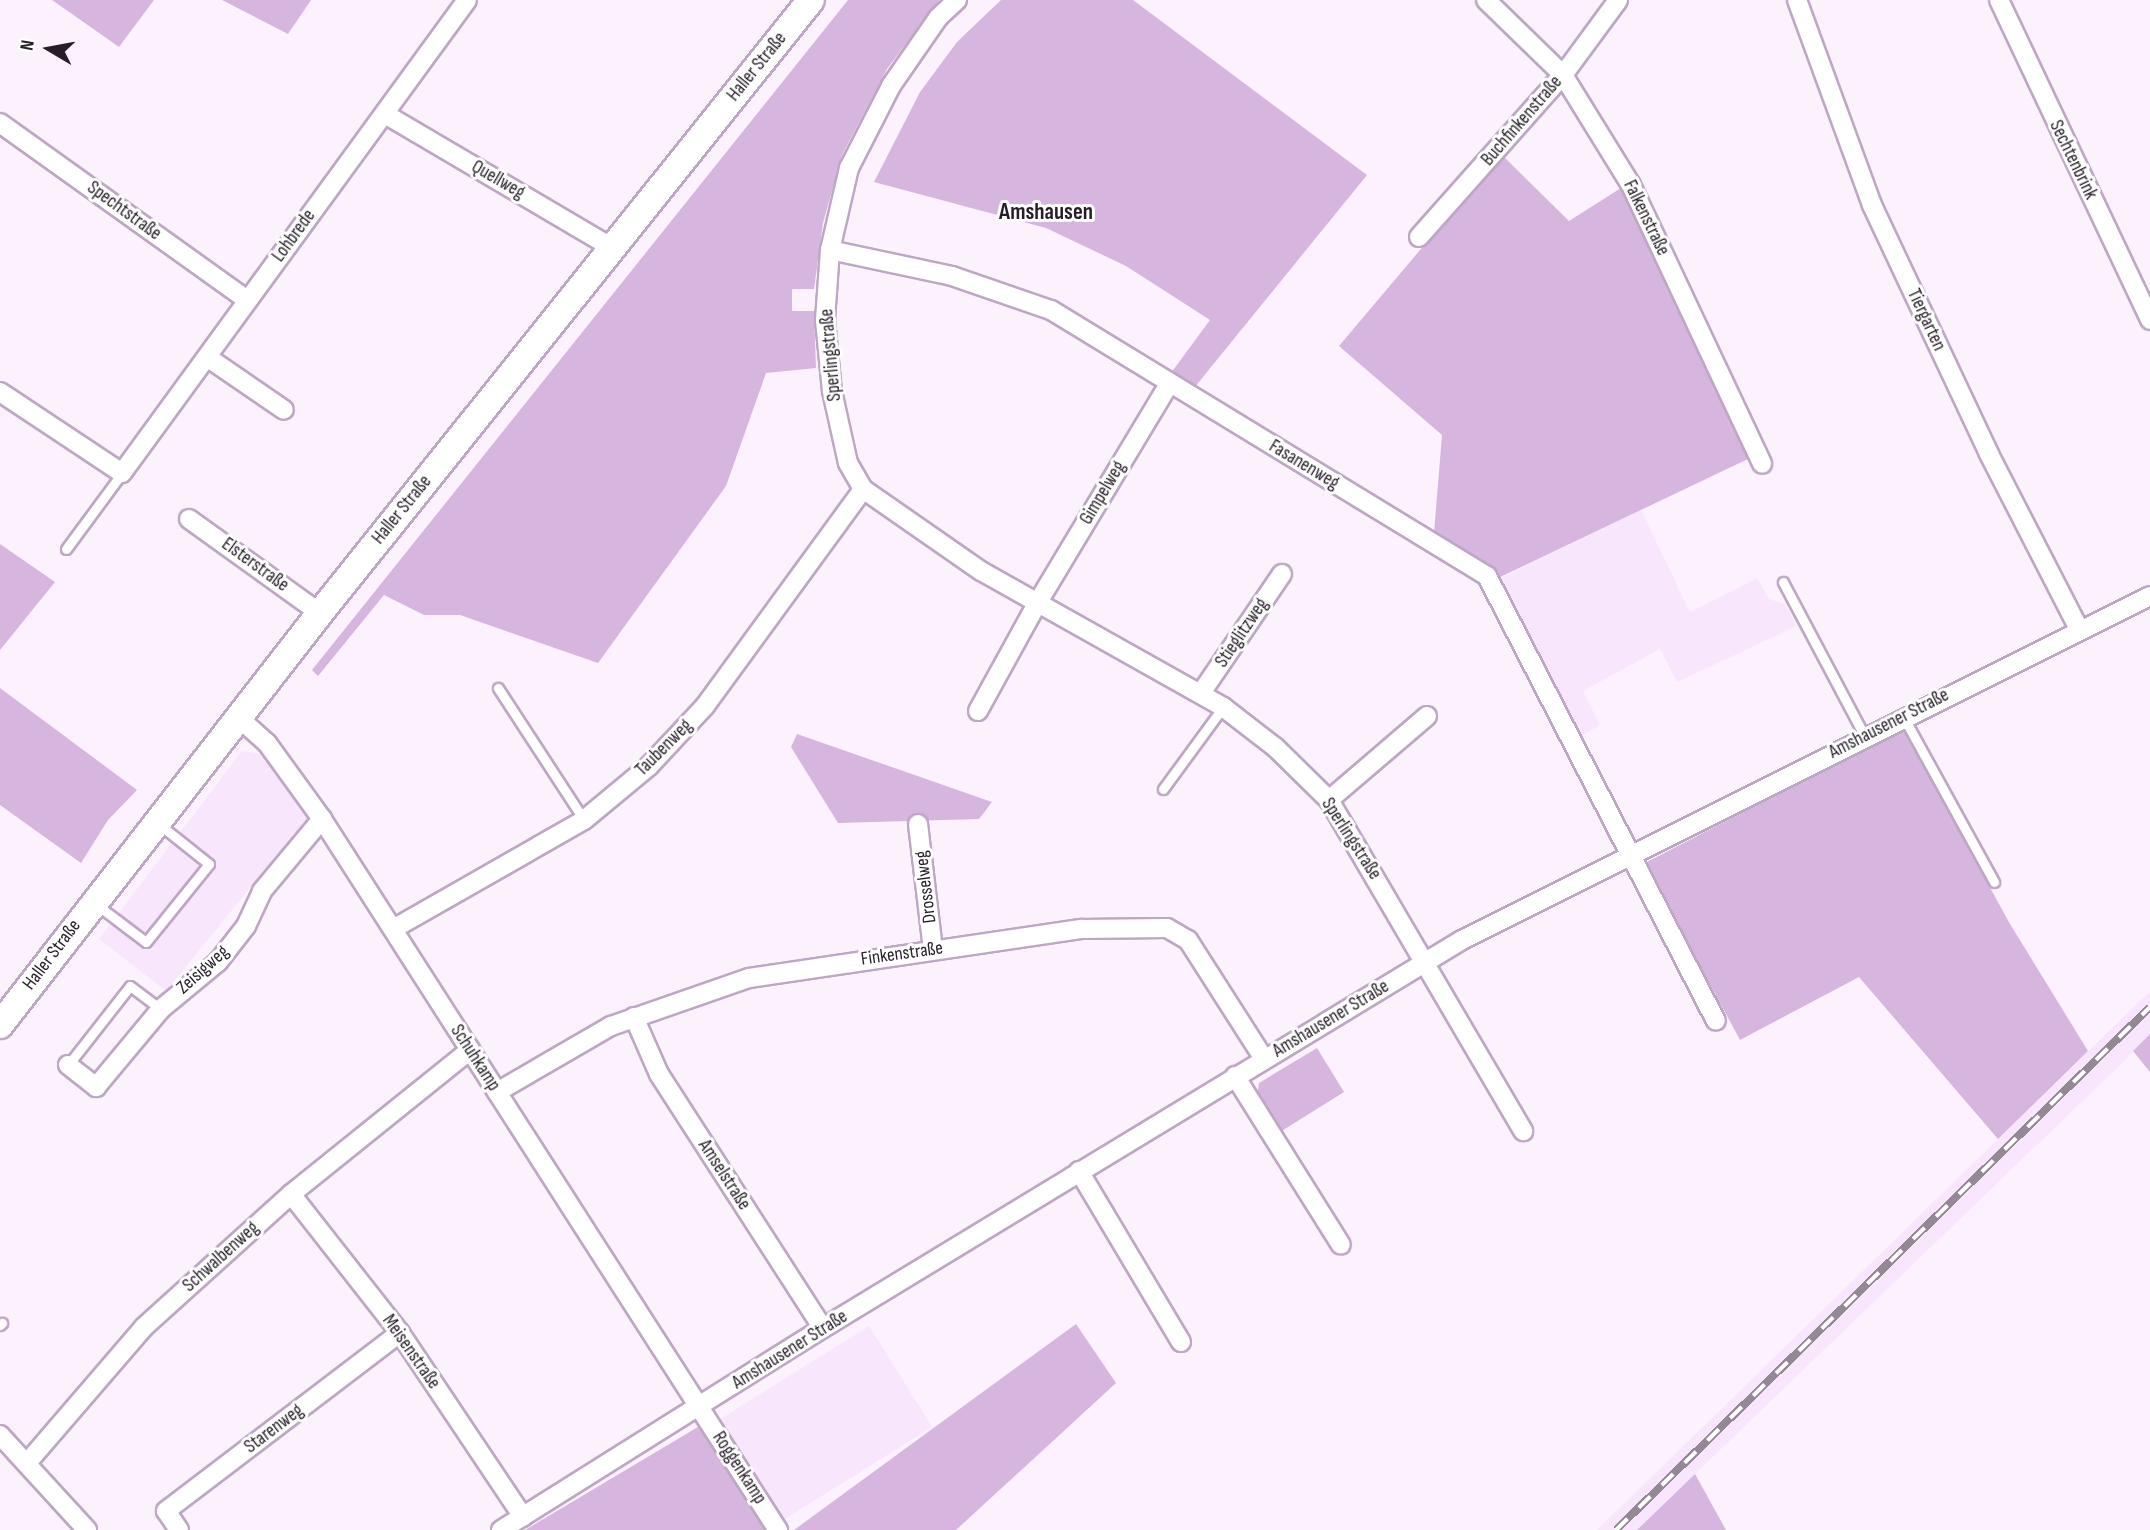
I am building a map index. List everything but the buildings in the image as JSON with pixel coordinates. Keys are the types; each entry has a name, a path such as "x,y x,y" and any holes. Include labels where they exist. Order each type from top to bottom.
{"main road":[{"name":"Haller Straße","path":"0,1025 320,613 811,0"}],"street":[{"name":"Lohbrede","path":"122,473 467,0"},
{"name":"Sperlingstraße","path":"957,0 938,18 879,110 849,168 830,250 825,320 832,390 848,463 863,489 947,548 1201,693 1275,747 1329,800 1427,961"},
{"name":"Falkenstraße","path":"1486,0 1563,75 1631,185 1762,464"},
{"name":"Buchfinkenstraße","path":"1419,237 1563,75 1618,0"},
{"name":"Tiergarten","path":"1797,0 1872,205 1989,454 2079,629"},
{"name":"Sechtenbrink","path":"1999,0 2150,320"},
{"name":"Quellweg","path":"385,114 611,247"},
{"name":"Spechtstraße","path":"0,123 247,300"},
{"name":"Fasanenweg","path":"830,250 952,276 1051,310 1487,576 1628,854"},
{"path":"207,357 284,410"},
{"name":"Gimpelweg","path":"1038,602 1170,384"},
{"path":"0,392 122,473"},
{"name":"Taubenweg","path":"393,929 584,820 649,766 705,706 863,489"},
{"name":"Elsterstraße","path":"189,519 320,613"},
{"name":"Stieglitzweg","path":"1201,693 1282,573"},
{"name":"Amshausener Straße","path":"501,1530 823,1328 1427,961 1628,854 2150,596"},
{"path":"978,711 1038,602"},
{"path":"1329,800 1427,716"},
{"name":"Schuhkamp","path":"239,718 267,743 322,819 699,1407"},
{"name":"Zeisigweg","path":"68,1065 96,1087 161,1009 218,962 246,926 262,891 322,819"},
{"name":"Drosselweg","path":"918,824 933,950"},
{"path":"1628,854 1716,1021"},
{"name":"Finkenstraße","path":"497,1091 611,1026 749,978 1082,929 1167,928 1188,940 1264,1059"},
{"path":"1427,961 1523,1130"},
{"name":"Amselstraße","path":"635,1017 659,1074 823,1328"},
{"name":"Schwalbenweg","path":"27,1464 144,1327 291,1194 470,1050"},
{"path":"1236,1076 1341,1245"},
{"path":"1079,1171 1181,1342"},
{"name":"Meisenstraße","path":"291,1194 400,1333 523,1517"},
{"name":"Starenweg","path":"179,1530 166,1511 400,1333"},
{"name":"Roggenkamp","path":"699,1407 778,1530"},
{"path":"0,1435 87,1530"}],"lane":[{"path":"66,550 122,473"},
{"path":"1783,582 1865,737"},
{"path":"498,688 584,820"},
{"path":"1163,789 1223,707"},
{"path":"1903,717 1994,882"},
{"path":"93,902 146,942 209,864 156,822"},
{"path":"68,1065 130,986 161,1009"}],"shaded area":[{"path":"52,0 154,0 119,47"},
{"path":"222,0 311,0 288,34"},
{"path":"848,0 939,0 887,69 842,155 823,223 814,289 792,289 792,311 814,311 816,368 766,373 726,486 598,663 460,615 424,615 384,595 318,676 312,670"},
{"path":"1001,0 1133,0 1367,175 1194,388 1171,373 1210,320 1126,266 1046,228 874,182 920,92 957,42"},
{"path":"1501,154 1569,221 1621,188 1750,458 1496,579 1491,567 1434,533 1442,435 1339,346"},
{"path":"1641,510 1690,612 1757,578 1769,599 1785,604 1797,626 1677,682 1660,649 1583,691 1600,725 1582,736 1495,581"},
{"path":"0,544 55,582 0,650"},
{"path":"0,688 137,790 108,820 81,863 0,805"},
{"path":"1903,729 2010,924 2088,1051 1998,1139 1859,977 1740,1040 1645,863"},
{"path":"797,734 992,802 979,819 838,823 791,747"},
{"path":"242,751 264,754 307,818 166,991 99,939"},
{"path":"2150,991 2150,1034 2122,1063 1637,1530 1597,1530"},
{"path":"2150,1034 2150,1072 2133,1051"},
{"path":"1317,1048 1344,1092 1280,1132 1257,1096 1259,1083"},
{"path":"1076,1324 1116,1383 956,1530 794,1530"},
{"path":"869,1326 932,1427 784,1520 721,1419"},
{"path":"703,1424 770,1530 525,1530"},
{"path":"1695,1474 1726,1530 1637,1530"}],"railway":[{"path":"1616,1530 2150,1007"}],"district":[{"name":"Amshausen","path":"1046,212"}]}
